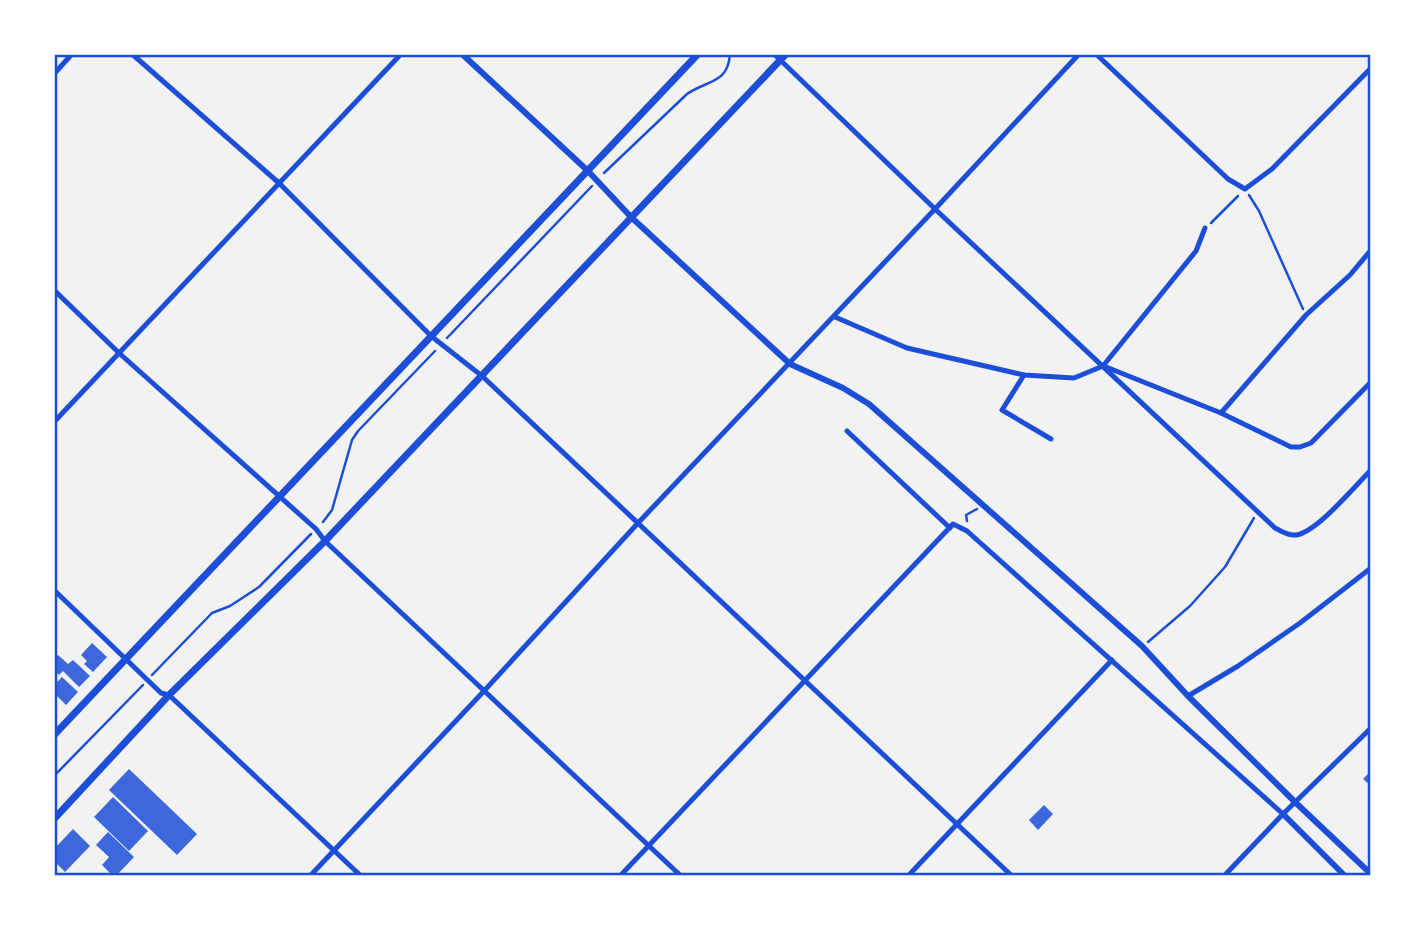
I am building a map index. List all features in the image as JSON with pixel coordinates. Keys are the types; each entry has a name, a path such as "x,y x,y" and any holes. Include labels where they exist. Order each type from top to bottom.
{"main road":[{"path":"54,735 698,54"},
{"path":"54,818 169,695 325,541 783,57"}],"street":[{"path":"54,74 72,54"},
{"path":"132,54 279,183 431,336 482,376 1013,876"},
{"path":"54,422 401,54"},
{"path":"462,54 588,171 631,217 790,364 843,388 869,404 1142,646 1188,696 1371,874"},
{"path":"774,54 783,57 935,209 1275,528 1286,534 1296,535 1310,529 1371,470"},
{"path":"310,876 1079,54"},
{"path":"1096,54 1228,179 1245,189 1272,169 1371,68"},
{"path":"835,317 907,348 1024,375 1074,377 1103,366 1196,251 1205,228"},
{"path":"1221,412 1306,315 1350,275 1371,250"},
{"path":"54,290 119,353 316,529 325,541 681,876"},
{"path":"1103,366 1221,412 1291,447 1311,443 1371,382"},
{"path":"1024,375 1002,410 1051,439"},
{"path":"847,431 951,526 967,531 1112,660 1283,814 1345,876"},
{"path":"620,876 951,526"},
{"path":"1188,696 1238,666 1300,623 1371,568"},
{"path":"54,590 147,680 161,693 169,695 361,876"},
{"path":"908,876 1112,660"},
{"path":"1224,876 1371,728"}],"path":[{"path":"54,776 212,613 230,606 259,587 316,529 332,510 352,440 358,431 597,180 687,94 727,71 730,54"},
{"path":"1205,228 1245,189 1259,211 1306,315"},
{"path":"967,531 966,515 983,505"},
{"path":"1142,646 1190,606 1225,567 1257,512"}],"building":[{"path":"92,643 107,657 93,672 84,664 87,661 81,655"},
{"path":"58,655 68,664 73,660 90,676 79,687 63,671 59,675 54,670 54,659"},
{"path":"62,677 78,692 66,705 54,693 54,685"},
{"path":"129,769 197,834 177,855 109,790"},
{"path":"1371,771 1371,786 1363,779"},
{"path":"113,797 148,831 129,851 94,817"},
{"path":"1044,805 1053,814 1038,830 1029,820"},
{"path":"73,829 90,846 65,872 54,861 54,849"},
{"path":"108,832 134,857 116,876 102,865 109,857 96,845"}]}
